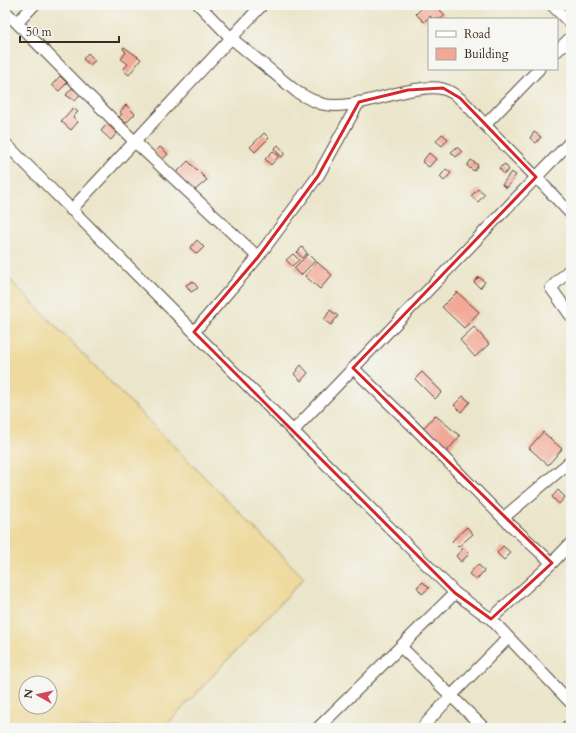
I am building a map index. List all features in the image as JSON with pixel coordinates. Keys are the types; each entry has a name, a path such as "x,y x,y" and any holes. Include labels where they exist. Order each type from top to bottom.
{"street":[{"path":"17,23 34,5"},
{"path":"199,5 231,38 297,92 308,99 323,104 340,105 408,90 443,88 454,94 460,98 484,125 571,214"},
{"path":"72,210 262,5"},
{"path":"552,5 571,24"},
{"path":"5,11 135,142 258,257"},
{"path":"558,50 571,37"},
{"path":"484,125 538,70"},
{"path":"194,332 258,257 318,176 359,102"},
{"path":"293,431 571,141"},
{"path":"5,143 455,593 491,620 571,703"},
{"path":"571,268 551,288 571,316"},
{"path":"353,368 414,427 502,518 552,563"},
{"path":"502,518 571,461"},
{"path":"491,620 552,563 571,543"},
{"path":"318,728 455,593"},
{"path":"422,728 508,638"},
{"path":"401,647 484,728"}],"highlighted area":[{"path":"443,88 460,98 536,177 353,368 552,563 491,619 455,593 194,332 258,257 318,176 359,102 408,90"}],"sand":[{"path":"5,275 304,578 164,728 5,728"}],"building":[{"path":"425,5 435,5 445,15 442,18 432,18 430,16 424,22 416,14"},
{"path":"124,47 141,59 129,75 123,70 128,64 121,59 126,52 123,49"},
{"path":"88,53 95,60 90,65 83,59"},
{"path":"60,76 67,83 59,91 52,85"},
{"path":"72,88 80,94 75,101 66,95"},
{"path":"126,105 135,114 126,123 119,117 122,114 120,112"},
{"path":"73,108 78,112 73,117 78,122 71,130 61,121"},
{"path":"107,124 117,133 111,140 101,131"},
{"path":"534,132 541,137 536,143 530,138"},
{"path":"264,133 269,138 255,152 250,147"},
{"path":"442,134 448,139 442,146 436,141"},
{"path":"278,145 285,153 282,157 274,149"},
{"path":"160,147 168,154 162,160 154,153"},
{"path":"457,147 462,152 456,157 451,152"},
{"path":"273,151 279,156 271,165 265,159"},
{"path":"429,153 436,159 429,167 422,162"},
{"path":"471,160 478,165 474,171 467,166"},
{"path":"188,161 207,180 194,191 175,174"},
{"path":"505,164 509,170 504,174 499,168"},
{"path":"446,169 451,173 444,181 440,177"},
{"path":"511,172 516,175 507,188 502,185"},
{"path":"478,189 485,194 478,202 471,196"},
{"path":"197,240 204,247 197,254 190,248"},
{"path":"302,247 307,253 302,258 297,252"},
{"path":"293,254 299,260 292,266 286,260"},
{"path":"308,254 315,261 301,275 294,268"},
{"path":"317,262 332,275 320,289 305,276"},
{"path":"479,277 485,282 480,288 474,282"},
{"path":"193,281 198,288 191,292 186,285"},
{"path":"457,292 479,312 464,328 442,307"},
{"path":"330,310 338,316 331,325 324,320"},
{"path":"474,327 489,344 475,357 460,340"},
{"path":"301,365 308,373 301,381 294,374"},
{"path":"422,372 442,392 435,399 415,379"},
{"path":"463,396 470,402 461,412 454,405"},
{"path":"435,415 460,436 446,452 421,431"},
{"path":"543,432 562,449 548,465 529,448"},
{"path":"558,490 565,497 559,504 552,497"},
{"path":"467,527 473,534 458,547 452,541"},
{"path":"503,546 511,553 504,560 497,553"},
{"path":"463,548 469,554 461,562 456,556"},
{"path":"478,564 484,571 476,580 469,574"},
{"path":"423,582 429,588 422,594 417,587"},
{"path":"564,721 571,728 558,728"}]}
